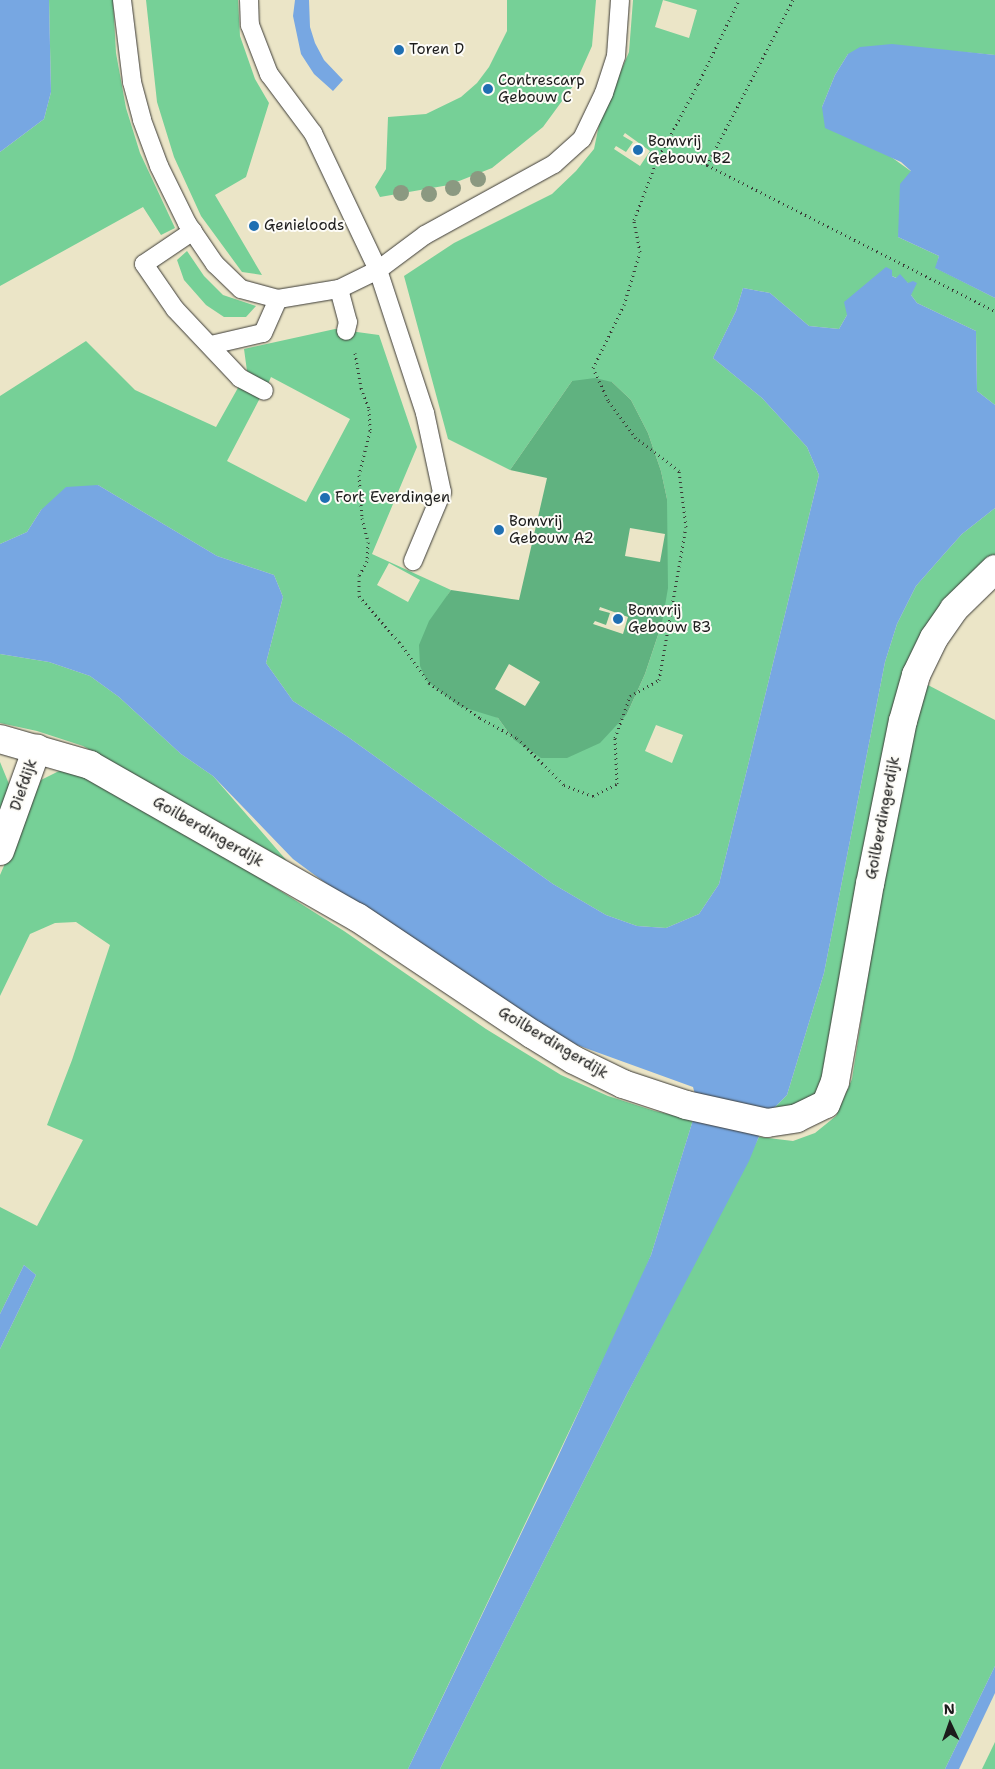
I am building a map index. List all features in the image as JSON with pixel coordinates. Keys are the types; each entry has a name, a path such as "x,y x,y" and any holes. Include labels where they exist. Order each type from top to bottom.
{"street":[{"name":"Goilberdingerdijk","path":"0,739 37,748 90,765 357,917 574,1060 623,1084 686,1105 768,1123 797,1118 826,1104 835,1082 872,874 903,721 916,675 934,638 954,609 995,569"},
{"name":"Diefdijk","path":"0,851 37,748"}],"lane":[{"path":"122,0 132,82 142,120 159,166 193,232 215,264 242,289 278,299 339,289 378,270 425,235 554,164 582,138 604,93 616,56 620,0"},
{"path":"249,0 250,25 269,74 313,133 378,270 425,413 442,492 413,561"},
{"path":"193,232 144,264 175,309 211,345 240,378 264,391"},
{"path":"339,289 348,322 346,331"},
{"path":"211,345 263,333 278,299"}],"path":[{"path":"346,331 354,351 360,388 369,409 370,431 358,475 362,518 368,542 367,561 359,576 359,596 399,642 429,684 480,718 517,738 564,785 593,796 617,784 615,738 630,696 659,680 686,527 678,471 636,438 608,400 594,368 624,304 640,252 634,220 657,160 698,84 739,0"},
{"path":"707,165 793,0"},
{"path":"657,160 697,161 707,165 995,311"}],"green space":[{"path":"49,0 113,0 116,53 126,108 140,153 175,228 161,235 143,207 0,286 0,152 44,119 51,92"},
{"path":"146,0 238,0 240,36 255,79 269,103 246,177 215,195 262,275 242,272 201,216 174,157 157,102"},
{"path":"507,0 596,0 592,46 576,82 543,127 492,168 449,185 380,197 375,187 386,169 388,117 426,114 461,97 477,83 489,67 507,31"},
{"path":"633,0 663,0 995,0 995,55 951,51 848,54 835,75 822,107 912,172 898,237 939,256 936,268 995,298 995,405 977,391 976,331 917,303 911,295 908,283 892,276 847,315 839,329 809,326 770,293 743,288 736,311 713,358 762,398 807,447 819,475 719,884 699,914 666,928 637,926 606,915 553,884 348,737 293,701 266,663 283,597 274,575 217,556 98,485 41,510 27,532 0,544 0,396 86,341 135,390 216,427 239,386 260,398 227,461 306,502 350,419 271,377 268,384 247,371 244,349 335,329 379,335 417,447 372,554 451,590 447,596 490,713 498,718 513,739 627,714 645,674 662,623 667,499 661,471 648,433 631,400 612,382 572,381 510,470 448,439 404,276 454,243 552,194 576,171 594,149 600,120 629,52","holes":["663,0 697,10 689,38 655,27","625,133 650,151 640,166 614,149 616,146 626,152 633,142 623,136","389,563 420,580 408,602 377,585","656,725 683,735 672,763 645,751"]},
{"path":"187,251 204,276 223,295 256,306 246,317 224,317 206,305 184,280 177,260"},
{"path":"595,378 612,382 631,400 648,433 661,471 667,499 668,588 662,623 645,674 627,714 600,743 567,758 541,758 513,739 498,718 459,706 427,681 420,666 419,645 429,621 451,590 519,600 547,478 510,470 572,381","holes":["630,528 665,534 660,562 625,556","600,607 628,617 623,634 593,624 595,621 606,625 610,613 599,610","509,664 540,682 525,706 495,689"]},
{"path":"995,508 995,557 924,628 906,665 819,1093 798,1110 768,1114 787,1095 824,973 885,662 897,624 916,586 962,534"},
{"path":"0,654 49,662 90,676 119,697 181,754 213,776 287,861 83,746 37,731 0,723"},
{"path":"926,684 995,720 995,1666 945,1769 440,1769 626,1396 759,1137 793,1141 815,1133 836,1116 852,1079 882,886 913,731"},
{"path":"0,762 9,784 6,806 0,823"},
{"path":"61,770 86,772 201,841 344,931 486,1029 561,1075 608,1096 655,1111 693,1120 651,1255 637,1289 408,1769 0,1769 0,1349 36,1275 24,1265 0,1314 0,1207 37,1226 83,1140 47,1125 72,1060 110,945 76,922 55,923 30,934 0,996 0,875 41,780"},
{"path":"995,1742 995,1769 982,1769"}],"water":[{"path":"0,0 49,0 51,92 44,119 0,152"},
{"path":"295,0 309,0 310,27 315,43 324,60 343,80 333,91 314,74 301,54 293,16"},
{"path":"892,44 995,55 995,298 935,268 939,256 898,237 900,184 911,171 901,162 825,128 822,107 835,75 848,54 860,47"},
{"path":"886,267 892,270 892,276 896,278 900,274 908,283 913,281 917,283 911,295 917,303 976,331 977,391 995,405 995,508 962,534 916,586 897,624 885,662 824,973 787,1095 768,1114 749,1161 626,1396 440,1769 408,1769 556,1461 651,1255 693,1120 697,1102 693,1087 577,1045 502,1002 358,907 293,859 213,776 181,754 119,697 90,676 49,662 0,654 0,544 27,532 41,510 66,487 98,485 217,556 274,575 283,597 266,663 293,701 348,737 553,884 606,915 637,926 666,928 699,914 719,884 819,475 807,447 762,398 713,358 736,311 743,288 770,293 809,326 839,329 847,315 844,302"},
{"path":"24,1265 36,1275 0,1349 0,1314"},
{"path":"995,1666 995,1693 959,1769 945,1769"}],"place":[{"name":"Toren D","path":"399,50"},
{"name":"Contrescarp Gebouw C","path":"488,89"},
{"name":"Bomvrij Gebouw B2","path":"638,150"},
{"name":"Genieloods","path":"254,226"},
{"name":"Fort Everdingen","path":"325,498"},
{"name":"Bomvrij Gebouw A2","path":"499,530"},
{"name":"Bomvrij Gebouw B3","path":"618,619"}]}
